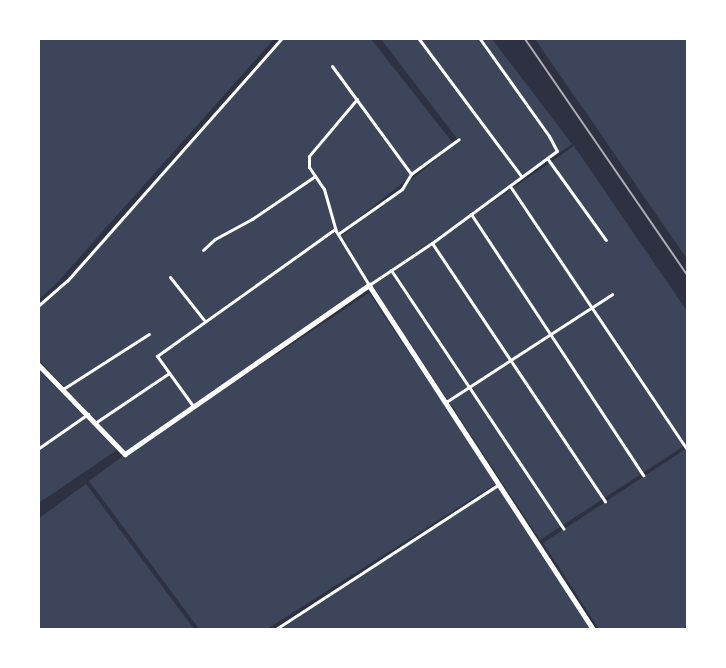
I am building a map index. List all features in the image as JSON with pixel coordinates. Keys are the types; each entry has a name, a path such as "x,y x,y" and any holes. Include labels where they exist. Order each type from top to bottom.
{"street":[{"path":"39,304 67,281 281,39"},
{"path":"418,39 522,177"},
{"path":"39,365 125,454 432,243 548,158 557,151 549,136 480,39"},
{"path":"332,66 411,174"},
{"path":"357,99 309,156 309,167 324,189 335,229 369,285 593,629"},
{"path":"338,234 402,189 411,174 460,139"},
{"path":"548,158 606,240"},
{"path":"203,250 215,239 252,219 315,176"},
{"path":"510,186 686,448"},
{"path":"471,214 643,475"},
{"path":"194,407 157,356 204,320 335,229"},
{"path":"432,243 605,502"},
{"path":"391,270 564,529"},
{"path":"170,277 204,320"},
{"path":"446,402 469,385 612,294"},
{"path":"63,390 149,334"},
{"path":"95,423 170,373"},
{"path":"39,448 88,414"},
{"path":"279,628 499,484"}],"shaded area":[{"path":"39,39 274,39 55,285 39,299"},
{"path":"281,39 371,39 453,143 337,235 363,272 342,236 459,141 381,39 492,39 572,144 126,453 39,360 39,305 58,289"},
{"path":"535,39 687,39 687,259 667,230"},
{"path":"574,146 687,311 687,444 540,540 372,285"},
{"path":"369,293 497,483 267,629 199,629 89,481 123,456"},
{"path":"39,370 117,450 39,503"},
{"path":"687,448 687,626 683,629 599,629 543,543"},
{"path":"86,484 194,629 39,629 39,518"},
{"path":"499,485 591,629 285,629 284,627"}],"railway":[{"path":"525,39 687,275"}]}
